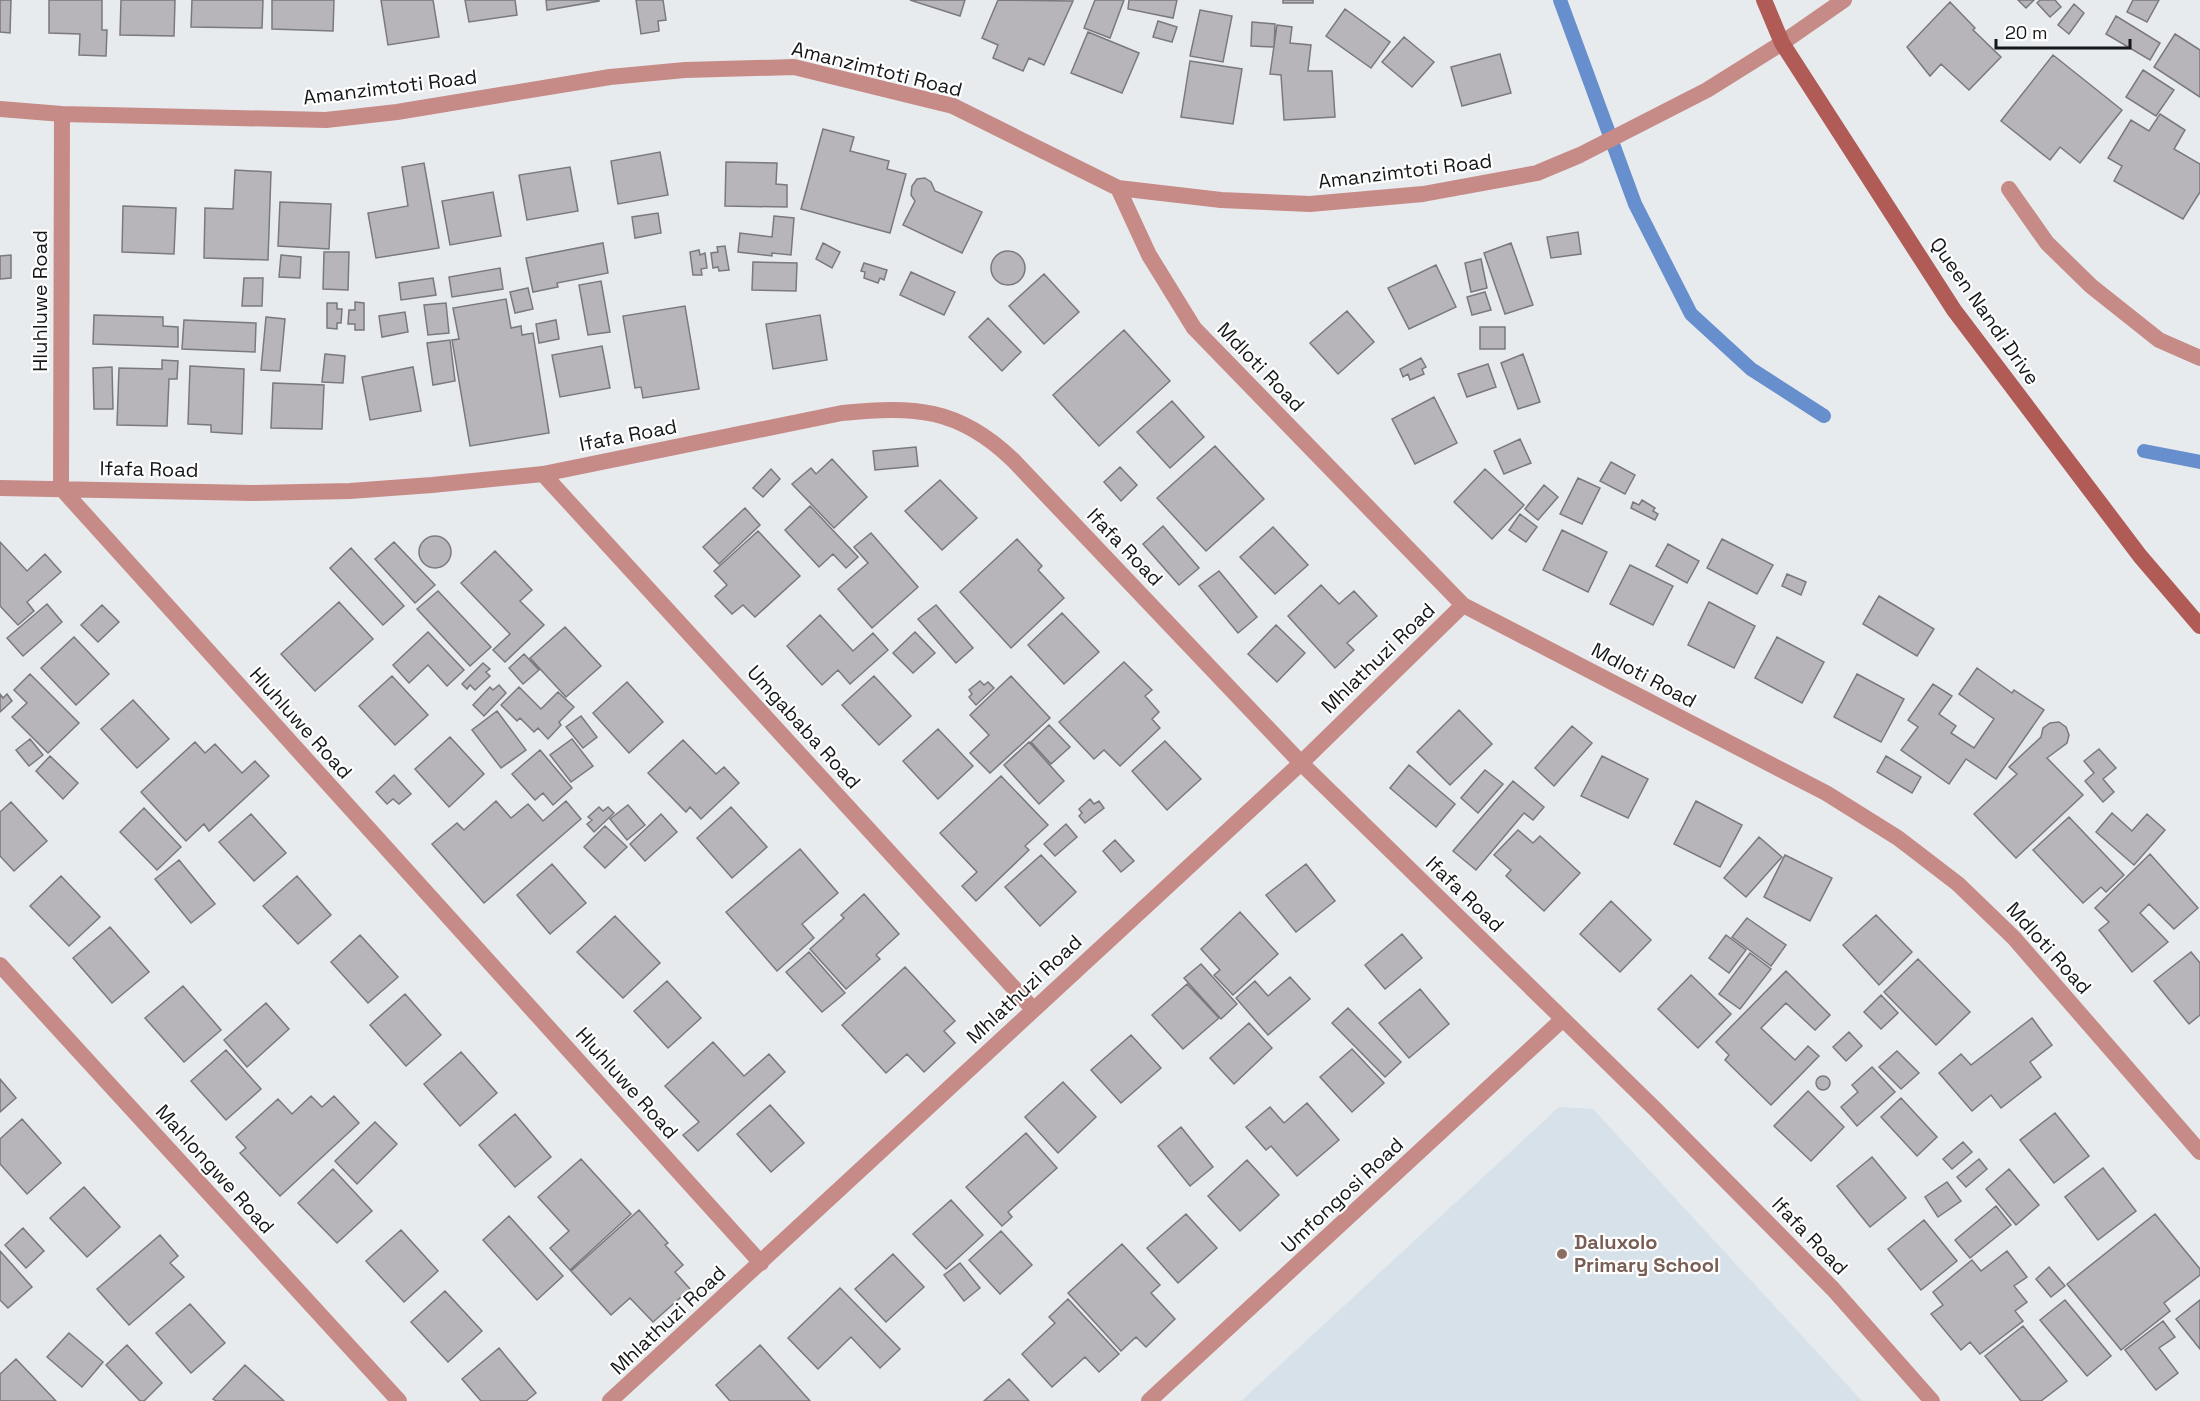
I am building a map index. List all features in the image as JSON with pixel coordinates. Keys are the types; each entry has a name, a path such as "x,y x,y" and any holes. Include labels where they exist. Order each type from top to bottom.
{"main road":[{"name":"Queen Nandi Drive","path":"1764,0 1782,43 1954,310 2140,556 2200,626"}],"street":[{"path":"1782,43 1844,0"},
{"name":"Amanzimtoti Road","path":"0,109 62,114 326,120 397,112 610,77 685,70 794,67 953,106 1118,188 1221,200 1310,204 1423,194 1537,173 1580,155 1657,117 1707,90 1782,43"},
{"name":"Hluhluwe Road","path":"62,114 61,488 761,1263"},
{"name":"Mdloti Road","path":"1118,188 1149,255 1194,328 1463,605 1826,793 1898,838 1958,884 2014,938 2200,1152"},
{"path":"2009,189 2047,243 2091,286 2159,340 2200,358"},
{"name":"Ifafa Road","path":"0,488 253,493 350,491 543,474 842,413 891,408 933,414 964,423 994,442 1013,460 1301,763 1655,1109 1833,1289 1932,1401"},
{"name":"Umgababa Road","path":"543,474 1033,1009"},
{"name":"Mhlathuzi Road","path":"610,1401 1301,763 1463,605"},
{"name":"Mahlongwe Road","path":"0,965 399,1401"},
{"name":"Umfongosi Road","path":"1149,1401 1563,1019"}],"shaded area":[{"name":"Daluxolo Primary School","path":"1559,1107 1593,1109 1862,1401 1241,1401"}],"building":[{"path":"0,0 11,0 10,33 0,32"},
{"path":"49,0 102,0 102,30 107,30 106,56 79,55 80,34 49,33"},
{"path":"121,0 175,0 174,36 120,35"},
{"path":"192,0 263,0 262,28 191,27"},
{"path":"272,0 334,0 333,31 272,29"},
{"path":"381,0 433,0 439,37 388,45"},
{"path":"465,0 515,0 517,15 469,22"},
{"path":"546,0 599,0 599,1 547,10"},
{"path":"636,0 663,0 666,20 658,21 659,31 641,34"},
{"path":"910,0 965,0 960,16"},
{"path":"998,0 1073,1 1044,65 1029,58 1023,71 993,58 998,45 982,38"},
{"path":"1095,0 1124,0 1110,38 1084,28"},
{"path":"1129,0 1177,0 1173,18 1128,9"},
{"path":"1283,0 1313,0 1313,3 1283,3"},
{"path":"2018,0 2034,0 2026,8"},
{"path":"2040,0 2055,0 2061,7 2050,17 2037,3"},
{"path":"2133,0 2159,0 2147,22 2127,12"},
{"path":"1950,2 1975,28 1973,30 2001,57 1969,90 1941,64 1930,76 1907,47"},
{"path":"2074,4 2084,13 2069,34 2058,25"},
{"path":"1345,9 1390,42 1371,68 1326,36"},
{"path":"1200,10 1232,16 1223,62 1190,56"},
{"path":"2116,16 2160,43 2150,60 2106,34"},
{"path":"1158,21 1177,27 1172,42 1153,37"},
{"path":"1252,22 1275,24 1274,47 1251,46"},
{"path":"1277,25 1292,27 1290,43 1311,45 1308,71 1332,71 1335,117 1284,120 1281,75 1270,74"},
{"path":"1088,32 1139,53 1122,93 1071,73"},
{"path":"2175,34 2200,50 2200,97 2154,67"},
{"path":"1404,37 1434,62 1412,87 1382,62"},
{"path":"1500,54 1511,93 1462,106 1451,67"},
{"path":"2053,55 2122,110 2080,163 2060,147 2050,160 2001,121"},
{"path":"1190,61 1242,69 1233,124 1181,117"},
{"path":"2143,70 2174,90 2156,116 2126,97"},
{"path":"2160,114 2185,130 2174,149 2200,164 2200,192 2183,219 2114,181 2122,166 2108,158 2131,120 2149,131"},
{"path":"823,129 854,137 850,151 889,161 887,169 906,174 890,233 801,209"},
{"path":"660,152 668,195 618,204 611,161"},
{"path":"726,162 777,163 776,184 787,185 787,207 725,206"},
{"path":"424,163 439,248 376,258 368,213 408,206 402,167"},
{"path":"570,167 578,211 527,220 519,175"},
{"path":"235,170 271,172 268,260 204,258 205,208 233,209"},
{"path":"925,178 931,182 935,191 982,212 962,253 903,225 915,201 911,195 912,186 917,179"},
{"path":"493,192 501,236 450,245 442,201"},
{"path":"280,202 331,204 329,249 278,246"},
{"path":"123,206 176,208 174,254 122,252"},
{"path":"658,213 661,233 635,238 632,217"},
{"path":"774,216 794,218 791,255 772,253 772,256 738,252 740,233 772,237"},
{"path":"1578,232 1581,254 1551,258 1547,237"},
{"path":"603,243 608,273 557,283 558,287 533,292 526,258"},
{"path":"823,243 840,252 832,268 816,259"},
{"path":"1511,243 1533,305 1505,314 1484,253"},
{"path":"725,246 729,270 719,271 718,267 713,268 711,253 718,252 717,247"},
{"path":"699,250 700,255 705,253 707,268 701,269 702,275 693,275 690,252"},
{"path":"1008,251 1020,256 1025,268 1020,280 1008,285 996,280 991,268 996,256"},
{"path":"324,252 349,252 348,290 323,289"},
{"path":"11,255 11,278 0,279 0,256"},
{"path":"281,255 301,257 300,278 279,277"},
{"path":"1481,259 1487,288 1471,292 1465,263"},
{"path":"753,262 797,263 796,291 752,290"},
{"path":"864,263 887,270 884,280 880,278 878,283 864,278 865,272 861,271"},
{"path":"1436,265 1456,307 1409,329 1388,288"},
{"path":"500,268 503,289 452,297 449,277"},
{"path":"911,272 955,292 944,315 900,295"},
{"path":"1044,274 1079,312 1044,344 1009,306"},
{"path":"244,278 263,278 262,306 242,306"},
{"path":"433,278 436,295 401,300 399,283"},
{"path":"601,281 610,332 588,335 579,285"},
{"path":"528,288 533,309 515,313 510,292"},
{"path":"1485,292 1491,310 1472,315 1467,297"},
{"path":"506,299 511,328 521,326 522,335 533,333 549,433 470,446 452,340 459,339 453,308"},
{"path":"355,302 364,303 364,330 355,330 355,324 348,324 349,310 355,310"},
{"path":"327,303 337,303 337,309 342,309 341,323 337,323 337,329 327,328"},
{"path":"446,303 449,333 428,335 424,305"},
{"path":"685,306 699,389 643,398 641,387 635,388 623,316"},
{"path":"1347,311 1374,342 1338,374 1310,343"},
{"path":"405,312 408,332 382,337 379,316"},
{"path":"94,315 163,317 163,326 178,327 178,347 93,344"},
{"path":"820,315 827,360 773,369 766,324"},
{"path":"266,317 285,319 280,371 261,370"},
{"path":"988,318 1021,352 1002,371 969,337"},
{"path":"184,320 256,323 255,352 182,349"},
{"path":"556,320 559,339 539,343 536,324"},
{"path":"1480,327 1505,327 1505,349 1480,349"},
{"path":"1124,330 1170,381 1099,446 1053,395"},
{"path":"450,340 455,381 433,385 427,343"},
{"path":"602,346 610,388 560,397 552,355"},
{"path":"325,354 345,356 343,383 322,382"},
{"path":"1523,354 1540,402 1518,409 1501,363"},
{"path":"1421,358 1426,367 1422,369 1424,374 1410,380 1408,374 1403,377 1400,369"},
{"path":"162,360 178,361 177,379 169,379 167,426 117,425 119,368 162,369"},
{"path":"1488,364 1496,387 1467,397 1458,374"},
{"path":"190,366 244,369 242,434 211,432 211,425 188,424"},
{"path":"112,367 113,409 94,409 93,368"},
{"path":"413,367 421,411 370,420 362,377"},
{"path":"273,383 324,385 322,429 271,428"},
{"path":"1434,397 1457,443 1415,464 1392,419"},
{"path":"1172,401 1204,437 1170,468 1137,432"},
{"path":"1520,439 1531,463 1504,474 1494,451"},
{"path":"1215,446 1264,499 1206,551 1157,498"},
{"path":"916,447 918,466 875,470 873,451"},
{"path":"832,459 867,497 834,528 792,484 811,468 816,474"},
{"path":"1611,462 1635,475 1625,494 1600,481"},
{"path":"1120,467 1137,485 1121,501 1104,482"},
{"path":"771,469 780,479 763,497 753,488"},
{"path":"1485,469 1524,505 1492,539 1454,502"},
{"path":"1578,478 1600,488 1582,524 1560,514"},
{"path":"940,480 977,518 942,550 905,511"},
{"path":"1544,485 1558,497 1538,520 1525,509"},
{"path":"1642,500 1655,508 1653,511 1658,514 1655,520 1631,508 1633,502 1639,505"},
{"path":"810,506 858,557 846,568 833,554 819,567 785,530"},
{"path":"745,508 760,525 719,564 703,547"},
{"path":"1520,514 1537,527 1526,542 1509,530"},
{"path":"1163,526 1199,568 1179,585 1143,544"},
{"path":"1273,527 1308,565 1275,594 1240,557"},
{"path":"1562,530 1607,552 1588,592 1543,570"},
{"path":"758,531 800,576 755,617 743,605 732,614 715,596 727,585 714,571"},
{"path":"871,533 918,587 872,628 838,589 868,563 854,547"},
{"path":"435,536 447,540 451,552 447,564 435,568 423,564 419,552 423,540"},
{"path":"1017,539 1042,566 1038,570 1064,598 1011,648 960,592"},
{"path":"1722,539 1773,565 1757,594 1707,568"},
{"path":"0,542 27,571 45,554 61,572 27,602 34,611 18,625 0,606"},
{"path":"394,542 435,585 415,603 375,559"},
{"path":"1668,544 1699,561 1687,583 1656,566"},
{"path":"351,548 404,606 383,625 330,568"},
{"path":"495,551 532,590 520,601 544,625 505,662 493,650 510,634 461,583"},
{"path":"1630,565 1673,586 1653,625 1610,604"},
{"path":"1219,571 1257,617 1238,633 1199,586"},
{"path":"1787,574 1806,582 1801,595 1782,586"},
{"path":"1321,585 1339,604 1354,591 1377,616 1347,643 1354,650 1335,668 1288,616"},
{"path":"438,591 491,647 470,666 417,609"},
{"path":"1879,596 1934,629 1917,656 1863,624"},
{"path":"339,602 373,639 315,691 281,654"},
{"path":"1709,602 1755,626 1734,668 1688,645"},
{"path":"47,604 62,622 23,656 7,638"},
{"path":"102,605 119,622 98,642 81,625"},
{"path":"936,605 973,648 956,663 918,619"},
{"path":"1062,613 1099,652 1064,684 1028,645"},
{"path":"820,615 853,651 873,633 888,650 850,684 838,670 822,685 787,646"},
{"path":"1276,625 1305,653 1277,682 1248,654"},
{"path":"565,627 601,666 566,697 530,658"},
{"path":"428,632 464,670 447,686 428,665 409,683 393,665"},
{"path":"915,632 935,653 913,673 893,653"},
{"path":"74,637 109,674 76,705 41,668"},
{"path":"1777,637 1824,662 1802,703 1755,678"},
{"path":"524,654 539,670 523,684 509,668"},
{"path":"1124,662 1152,690 1145,696 1159,712 1152,719 1160,728 1120,766 1104,750 1094,759 1059,722"},
{"path":"483,663 490,669 486,672 490,676 475,690 470,685 467,689 462,684"},
{"path":"1977,668 2012,693 2014,690 2044,710 1996,779 1966,759 1949,784 1901,750 1918,727 1908,720 1933,684 1952,696 1939,714 1956,726 1951,733 1974,748 1994,719 1959,694"},
{"path":"30,674 79,723 48,753 12,717 27,703 14,690"},
{"path":"1857,674 1904,699 1881,742 1834,717"},
{"path":"392,676 428,715 395,745 359,706"},
{"path":"874,676 911,716 879,745 842,705"},
{"path":"1011,676 1050,718 990,773 970,753 989,735 970,715"},
{"path":"980,681 984,685 988,682 994,688 976,705 969,697 972,694 969,690"},
{"path":"627,682 663,722 629,753 593,713"},
{"path":"499,685 506,693 484,716 473,705 490,687 493,690"},
{"path":"519,687 541,709 558,692 574,707 559,722 561,725 548,739 538,728 534,732 520,718 517,721 501,705"},
{"path":"0,694 3,698 7,694 12,701 0,712"},
{"path":"133,700 169,739 137,768 101,729"},
{"path":"1459,710 1492,744 1450,785 1417,752"},
{"path":"497,711 526,750 501,768 472,730"},
{"path":"581,716 597,737 583,748 566,727"},
{"path":"2059,722 2066,727 2069,735 2067,743 2047,758 2083,795 2016,858 1974,814 2017,774 2009,767 2041,737 2043,728 2050,723"},
{"path":"1049,725 1070,747 1051,764 1031,742"},
{"path":"1572,726 1592,743 1554,786 1535,768"},
{"path":"938,729 973,766 938,799 903,761"},
{"path":"450,737 484,774 449,807 415,769"},
{"path":"30,739 43,755 29,766 16,750"},
{"path":"572,739 593,766 571,782 550,755"},
{"path":"683,740 716,774 724,767 739,783 701,819 690,807 686,812 648,773"},
{"path":"1165,741 1201,779 1167,810 1132,771"},
{"path":"195,742 205,753 215,744 242,773 255,761 269,776 209,831 204,824 186,841 141,792"},
{"path":"1029,742 1064,781 1039,804 1004,765"},
{"path":"2099,749 2116,768 2103,779 2114,792 2103,802 2085,781 2094,773 2084,761"},
{"path":"540,750 572,788 553,805 543,793 535,800 512,774"},
{"path":"50,756 78,783 63,799 36,771"},
{"path":"1602,756 1648,779 1628,818 1581,796"},
{"path":"1886,756 1921,777 1912,793 1877,772"},
{"path":"1409,765 1455,804 1436,827 1390,788"},
{"path":"1485,770 1503,784 1478,813 1461,798"},
{"path":"394,775 411,794 399,804 393,799 387,804 376,792"},
{"path":"1001,776 1048,825 1025,846 1029,850 976,901 962,886 977,872 940,833"},
{"path":"1513,781 1544,807 1533,820 1524,813 1476,870 1453,851"},
{"path":"1090,799 1094,804 1099,801 1104,808 1085,823 1079,816 1082,813 1079,809"},
{"path":"496,801 511,818 528,804 543,821 566,801 581,819 484,903 432,844 457,823 464,830"},
{"path":"1696,801 1742,825 1720,867 1674,844"},
{"path":"11,802 47,841 14,871 0,856 0,812"},
{"path":"628,805 645,825 627,840 610,819"},
{"path":"599,807 603,811 608,807 614,813 594,832 587,824 592,820 588,817"},
{"path":"731,807 767,847 732,878 697,838"},
{"path":"144,808 181,847 157,870 120,832"},
{"path":"2112,813 2132,831 2147,814 2165,830 2134,865 2096,832"},
{"path":"251,814 286,853 254,881 219,842"},
{"path":"661,814 677,832 645,861 630,844"},
{"path":"2069,817 2124,875 2106,892 2101,887 2083,903 2033,850"},
{"path":"1066,824 1077,837 1055,856 1044,844"},
{"path":"605,826 627,847 605,868 584,847"},
{"path":"1518,830 1533,843 1540,836 1580,873 1544,911 1506,876 1511,870 1494,855"},
{"path":"1759,837 1782,857 1746,897 1724,878"},
{"path":"1115,840 1134,861 1121,872 1103,851"},
{"path":"800,849 838,893 802,924 814,938 777,971 726,912"},
{"path":"2150,854 2198,908 2174,929 2149,904 2140,913 2168,942 2132,972 2099,930 2109,922 2095,908"},
{"path":"1041,855 1076,892 1040,926 1005,887"},
{"path":"1785,855 1832,878 1810,921 1764,897"},
{"path":"179,860 215,904 191,923 155,879"},
{"path":"552,864 586,903 550,934 517,895"},
{"path":"1306,864 1335,901 1296,932 1266,895"},
{"path":"61,876 100,917 69,946 30,906"},
{"path":"297,876 331,915 298,944 263,906"},
{"path":"864,894 899,934 876,955 880,959 846,989 810,949 844,918 841,915"},
{"path":"1611,901 1651,940 1620,972 1580,934"},
{"path":"1240,912 1278,954 1233,995 1214,975 1220,970 1201,949"},
{"path":"1876,915 1912,952 1879,985 1843,945"},
{"path":"615,916 660,963 623,998 577,952"},
{"path":"1747,918 1786,945 1771,966 1732,937"},
{"path":"110,927 149,972 112,1003 73,958"},
{"path":"1402,934 1422,958 1385,989 1365,965"},
{"path":"360,935 398,977 368,1003 331,962"},
{"path":"1726,935 1746,950 1729,973 1709,958"},
{"path":"809,952 845,993 822,1012 786,972"},
{"path":"2191,952 2200,963 2200,1015 2189,1024 2154,981"},
{"path":"1750,953 1771,969 1740,1009 1719,994"},
{"path":"1918,959 1970,1012 1936,1045 1884,992"},
{"path":"1201,964 1237,1004 1221,1019 1184,978"},
{"path":"905,967 955,1021 944,1031 955,1043 924,1072 907,1054 886,1073 842,1025"},
{"path":"1786,971 1830,1015 1815,1030 1786,1003 1761,1028 1795,1060 1808,1046 1819,1056 1771,1105 1725,1060 1729,1055 1716,1042"},
{"path":"1691,975 1731,1014 1698,1048 1658,1009"},
{"path":"1290,977 1310,999 1268,1035 1236,998 1255,981 1268,996"},
{"path":"667,981 701,1018 668,1048 634,1011"},
{"path":"1187,984 1219,1018 1183,1049 1152,1015"},
{"path":"183,986 221,1030 184,1062 145,1018"},
{"path":"1420,989 1449,1024 1409,1058 1379,1023"},
{"path":"405,994 441,1035 406,1066 370,1025"},
{"path":"1881,995 1898,1013 1881,1029 1864,1012"},
{"path":"266,1003 289,1029 247,1067 224,1040"},
{"path":"1348,1008 1401,1062 1385,1077 1332,1023"},
{"path":"2032,1018 2052,1045 2030,1062 2041,1077 2001,1108 1991,1095 1972,1111 1939,1073 1961,1054 1971,1065"},
{"path":"1249,1023 1272,1048 1234,1084 1210,1058"},
{"path":"1849,1032 1862,1046 1846,1061 1833,1047"},
{"path":"1131,1035 1161,1068 1121,1103 1091,1070"},
{"path":"713,1042 744,1076 769,1054 785,1072 698,1151 683,1135 699,1122 665,1086"},
{"path":"1352,1049 1384,1083 1352,1112 1320,1077"},
{"path":"226,1050 261,1089 226,1120 191,1081"},
{"path":"1897,1051 1919,1073 1901,1089 1879,1067"},
{"path":"461,1052 497,1093 460,1126 424,1084"},
{"path":"1872,1067 1895,1092 1857,1126 1841,1107 1858,1092 1852,1085"},
{"path":"1820,1076 1826,1076 1830,1083 1826,1090 1820,1090 1816,1086 1816,1080"},
{"path":"0,1079 16,1098 0,1112"},
{"path":"1063,1082 1096,1117 1058,1153 1025,1117"},
{"path":"1808,1091 1844,1127 1811,1161 1774,1126"},
{"path":"311,1096 322,1107 334,1096 359,1123 280,1196 240,1153 246,1148 236,1137 278,1099 292,1114"},
{"path":"1901,1098 1937,1137 1917,1156 1881,1117"},
{"path":"1307,1103 1339,1140 1297,1176 1271,1146 1266,1150 1246,1127 1270,1107 1284,1123"},
{"path":"770,1105 804,1143 771,1172 737,1134"},
{"path":"2055,1113 2089,1156 2054,1183 2020,1140"},
{"path":"515,1114 551,1157 515,1187 479,1145"},
{"path":"22,1119 61,1163 27,1194 0,1164 0,1139"},
{"path":"375,1122 397,1144 357,1184 335,1161"},
{"path":"1181,1127 1213,1167 1190,1186 1158,1146"},
{"path":"1026,1133 1057,1168 1008,1212 1012,1217 1002,1226 966,1187"},
{"path":"1963,1142 1972,1152 1952,1169 1943,1159"},
{"path":"1872,1157 1906,1198 1870,1227 1837,1186"},
{"path":"581,1159 631,1214 570,1270 550,1248 569,1231 538,1197"},
{"path":"1979,1159 1987,1169 1966,1187 1957,1177"},
{"path":"1247,1160 1279,1195 1240,1231 1208,1196"},
{"path":"2103,1168 2136,1211 2098,1240 2065,1197"},
{"path":"333,1169 372,1211 337,1243 298,1203"},
{"path":"2009,1169 2039,1205 2016,1225 1986,1189"},
{"path":"1947,1182 1961,1201 1938,1217 1925,1197"},
{"path":"84,1187 120,1227 87,1257 50,1218"},
{"path":"951,1200 983,1235 946,1269 913,1234"},
{"path":"1996,1206 2011,1225 1970,1258 1955,1240"},
{"path":"639,1210 668,1243 665,1245 683,1265 675,1272 690,1289 653,1322 630,1298 611,1315 571,1271"},
{"path":"1186,1214 1217,1248 1178,1283 1147,1248"},
{"path":"2155,1214 2200,1269 2200,1275 2164,1303 2170,1311 2121,1350 2067,1284"},
{"path":"509,1216 563,1276 537,1300 483,1240"},
{"path":"1924,1220 1957,1261 1921,1290 1888,1249"},
{"path":"23,1228 44,1251 26,1268 5,1245"},
{"path":"401,1230 438,1271 404,1302 366,1261"},
{"path":"1001,1231 1032,1265 1000,1294 969,1260"},
{"path":"160,1235 178,1256 170,1263 184,1277 129,1325 97,1289"},
{"path":"1122,1244 1160,1285 1151,1293 1175,1319 1146,1347 1136,1337 1121,1351 1068,1293"},
{"path":"0,1251 32,1287 8,1308 0,1300"},
{"path":"2007,1251 2027,1277 2014,1286 2027,1302 2015,1311 2023,1321 1980,1354 1970,1342 1961,1350 1931,1314 1943,1305 1933,1292 1972,1260 1981,1271"},
{"path":"893,1254 924,1287 886,1322 855,1289"},
{"path":"960,1263 980,1288 964,1301 944,1275"},
{"path":"2049,1267 2065,1286 2051,1297 2036,1279"},
{"path":"840,1288 900,1349 880,1368 851,1337 818,1369 788,1338"},
{"path":"445,1291 482,1331 448,1362 411,1322"},
{"path":"1068,1299 1119,1354 1099,1372 1085,1357 1052,1387 1022,1354 1055,1323 1049,1317"},
{"path":"2065,1300 2111,1356 2087,1376 2040,1320"},
{"path":"2200,1300 2200,1349 2176,1319"},
{"path":"190,1304 225,1343 191,1373 156,1333"},
{"path":"2163,1321 2175,1337 2159,1348 2178,1373 2156,1390 2125,1350"},
{"path":"2023,1326 2067,1381 2041,1401 2021,1401 1985,1356"},
{"path":"69,1333 103,1362 82,1387 47,1357"},
{"path":"127,1345 162,1383 144,1401 140,1401 106,1365"},
{"path":"760,1345 810,1401 730,1401 716,1385"},
{"path":"499,1348 536,1393 526,1401 481,1401 462,1379"},
{"path":"16,1359 56,1401 0,1401 0,1374"},
{"path":"245,1365 284,1401 216,1401 213,1399"},
{"path":"1009,1379 1029,1401 984,1401"}],"waterway":[{"path":"1560,0 1635,204 1691,314 1751,369 1824,416"},
{"path":"2144,451 2200,462"}],"place":[{"name":"Daluxolo Primary School","path":"1562,1254"}]}
